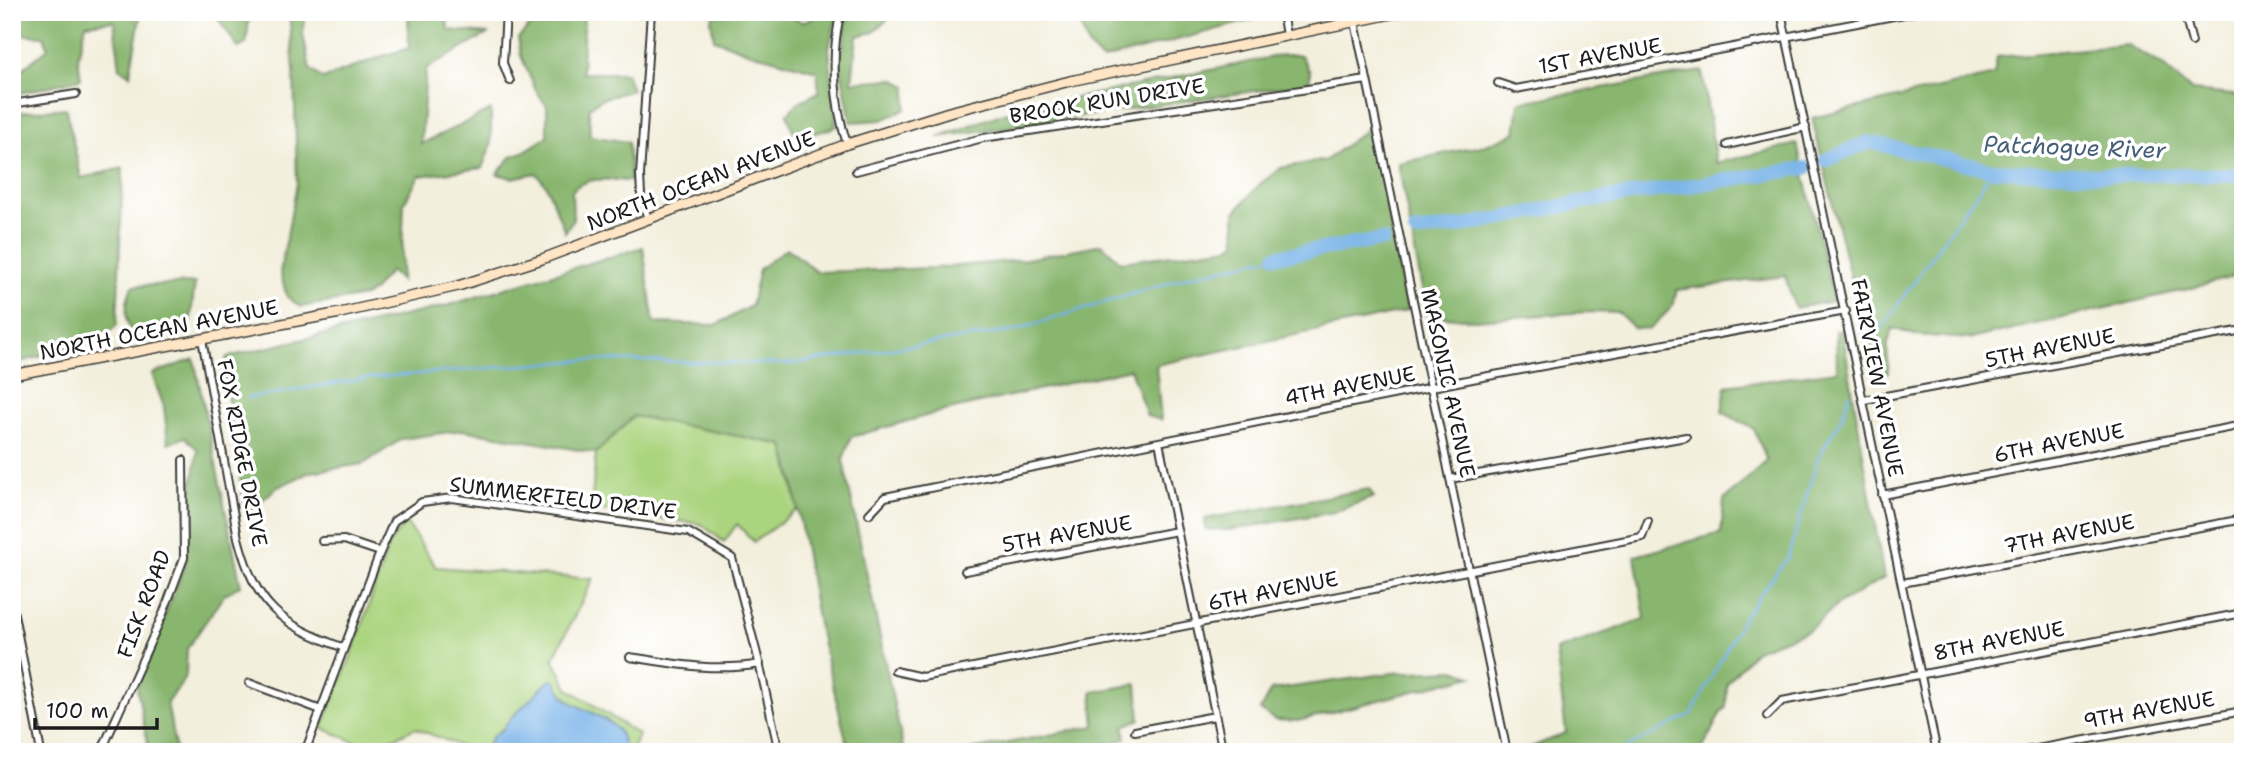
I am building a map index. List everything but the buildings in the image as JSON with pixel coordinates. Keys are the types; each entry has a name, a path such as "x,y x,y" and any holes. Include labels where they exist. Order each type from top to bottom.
{"main road":[{"name":"NORTH OCEAN AVENUE","path":"12,375 369,307 457,286 524,266 848,144 949,112 1045,86 1401,12"}],"street":[{"path":"506,12 503,63 510,81"},
{"path":"648,220 641,195 640,175 651,12"},
{"path":"841,12 835,58 836,90 841,127 848,144"},
{"path":"1282,12 1286,35"},
{"name":"FAIRVIEW AVENUE","path":"1781,12 1937,752"},
{"name":"1ST AVENUE","path":"1498,83 1516,89 1914,12"},
{"path":"2184,12 2192,42"},
{"name":"MASONIC AVENUE","path":"1355,22 1507,752"},
{"name":"BROOK RUN DRIVE","path":"856,171 983,138 1367,80"},
{"path":"12,104 76,94"},
{"path":"1727,145 1806,127"},
{"name":"4TH AVENUE","path":"869,514 885,497 1431,387 1846,311"},
{"name":"5TH AVENUE","path":"1864,400 2243,330"},
{"name":"FOX RIDGE DRIVE","path":"202,339 246,569 255,588 282,618 309,635 344,648"},
{"name":"6TH AVENUE","path":"1882,495 2243,425"},
{"path":"1450,479 1686,437"},
{"path":"1159,442 1223,752"},
{"name":"FISK ROAD","path":"101,752 163,614 184,558 183,460"},
{"name":"SUMMERFIELD DRIVE","path":"305,752 394,521 422,502 452,498 688,532 732,558 760,664 779,752"},
{"name":"7TH AVENUE","path":"1902,583 2243,519"},
{"name":"6TH AVENUE","path":"895,671 922,677 1642,537 1648,521"},
{"name":"5TH AVENUE","path":"965,571 1177,531"},
{"path":"322,541 344,540 380,552"},
{"path":"12,604 41,752"},
{"name":"8TH AVENUE","path":"1767,716 1782,701 2243,613"},
{"path":"631,657 715,668 760,664"},
{"path":"249,683 321,710"},
{"name":"9TH AVENUE","path":"2020,752 2243,711"},
{"path":"1135,731 1215,716"}],"green space":[{"path":"12,12 141,12 130,75 120,68 114,21 86,24 78,57 81,79 12,95 12,74 48,48 44,36 12,34"},
{"path":"214,12 250,12 246,44 238,48"},
{"path":"289,12 305,12 303,34 310,69 323,79 409,48 408,12 445,12 449,30 488,34 426,69 421,144 491,110 491,145 482,168 419,176 404,203 401,281 390,271 374,290 365,296 301,307 287,297 280,272 297,183 294,71"},
{"path":"557,12 584,12 582,73 626,73 632,90 601,99 589,108 590,136 628,142 631,181 600,180 578,186 572,191 573,220 565,232 546,185 536,173 512,178 497,174 512,156 547,137 547,106 536,91 521,56 518,38 535,21"},
{"path":"716,12 783,12 802,22 814,18 817,12 838,12 829,48 836,127 796,139 787,114 799,102 819,92 817,71 748,52 714,39 711,20"},
{"path":"848,12 884,12 887,20 874,32 857,36 852,82 894,79 907,86 906,109 882,120 851,122 840,65"},
{"path":"1075,12 1180,12 1182,15 1201,12 1267,12 1267,16 1102,60 1089,47"},
{"path":"2128,45 2162,65 2192,91 2243,96 2243,274 1970,339 1915,335 1892,328 1887,347 1889,372 1874,376 1812,118 1994,75 1997,57"},
{"path":"1282,55 1301,55 1310,72 1310,80 1303,84 938,137 1004,113"},
{"path":"1702,71 1716,163 1797,144 1834,301 1795,308 1785,276 1677,290 1672,307 1650,329 1634,328 1619,313 1588,312 1474,320 1427,315 1398,163 1486,145 1515,133 1519,102"},
{"path":"66,108 81,178 123,168 117,325 99,341 12,364 12,113"},
{"path":"1371,126 1407,311 1156,365 1161,420 1147,416 1130,369 940,412 851,437 843,460 904,752 849,752 818,624 784,445 634,416 596,453 463,430 402,439 363,464 310,472 276,488 246,515 223,369 227,357 446,306 643,247 654,323 716,325 751,306 759,269 787,248 817,272 936,268 1021,260 1102,244 1121,262 1230,247 1236,242 1235,212 1260,184 1281,168 1326,160"},
{"path":"195,283 190,324 132,332 126,309 133,286"},
{"path":"1842,329 1884,578 1837,605 1809,630 1756,650 1727,683 1726,707 1701,752 1519,752 1566,733 1556,650 1645,619 1635,556 1721,533 1724,500 1767,461 1754,429 1722,412 1726,386 1837,371 1836,331"},
{"path":"194,359 241,585 224,595 187,649 186,674 167,702 176,752 149,752 137,688 187,559 187,498 198,450 185,437 168,443 164,407 152,374"},
{"path":"634,416 784,445 798,509 754,542 737,524 724,542 701,524 591,509 596,453"},
{"path":"1369,489 1374,497 1334,512 1229,530 1206,529 1205,519"},
{"path":"406,522 436,567 593,579 553,659 568,688 639,735 630,752 475,752 415,728 371,749 322,728 357,641 389,544"},
{"path":"1455,670 1472,676 1298,721 1275,720 1260,710 1271,690 1392,673"},
{"path":"1137,684 1140,719 1124,726 1126,739 1066,752 961,752 1095,726 1092,692"}],"water":[{"path":"550,680 554,680 568,700 614,726 623,741 623,752 489,752 488,744 493,736"}],"waterway":[{"name":"Patchogue River","path":"1826,160 1869,142 1993,170 2095,175 2243,175"},
{"name":"Patchogue River","path":"1415,232 1457,227 1589,201 1806,168"},
{"path":"1875,337 1993,170"},
{"name":"Patchogue River","path":"1276,256 1383,240"},
{"path":"248,398 368,378 587,360 790,364 1013,331 1184,278 1276,256"},
{"path":"1618,752 1692,714 1743,618 1788,557 1818,458 1841,419 1850,394"}]}
